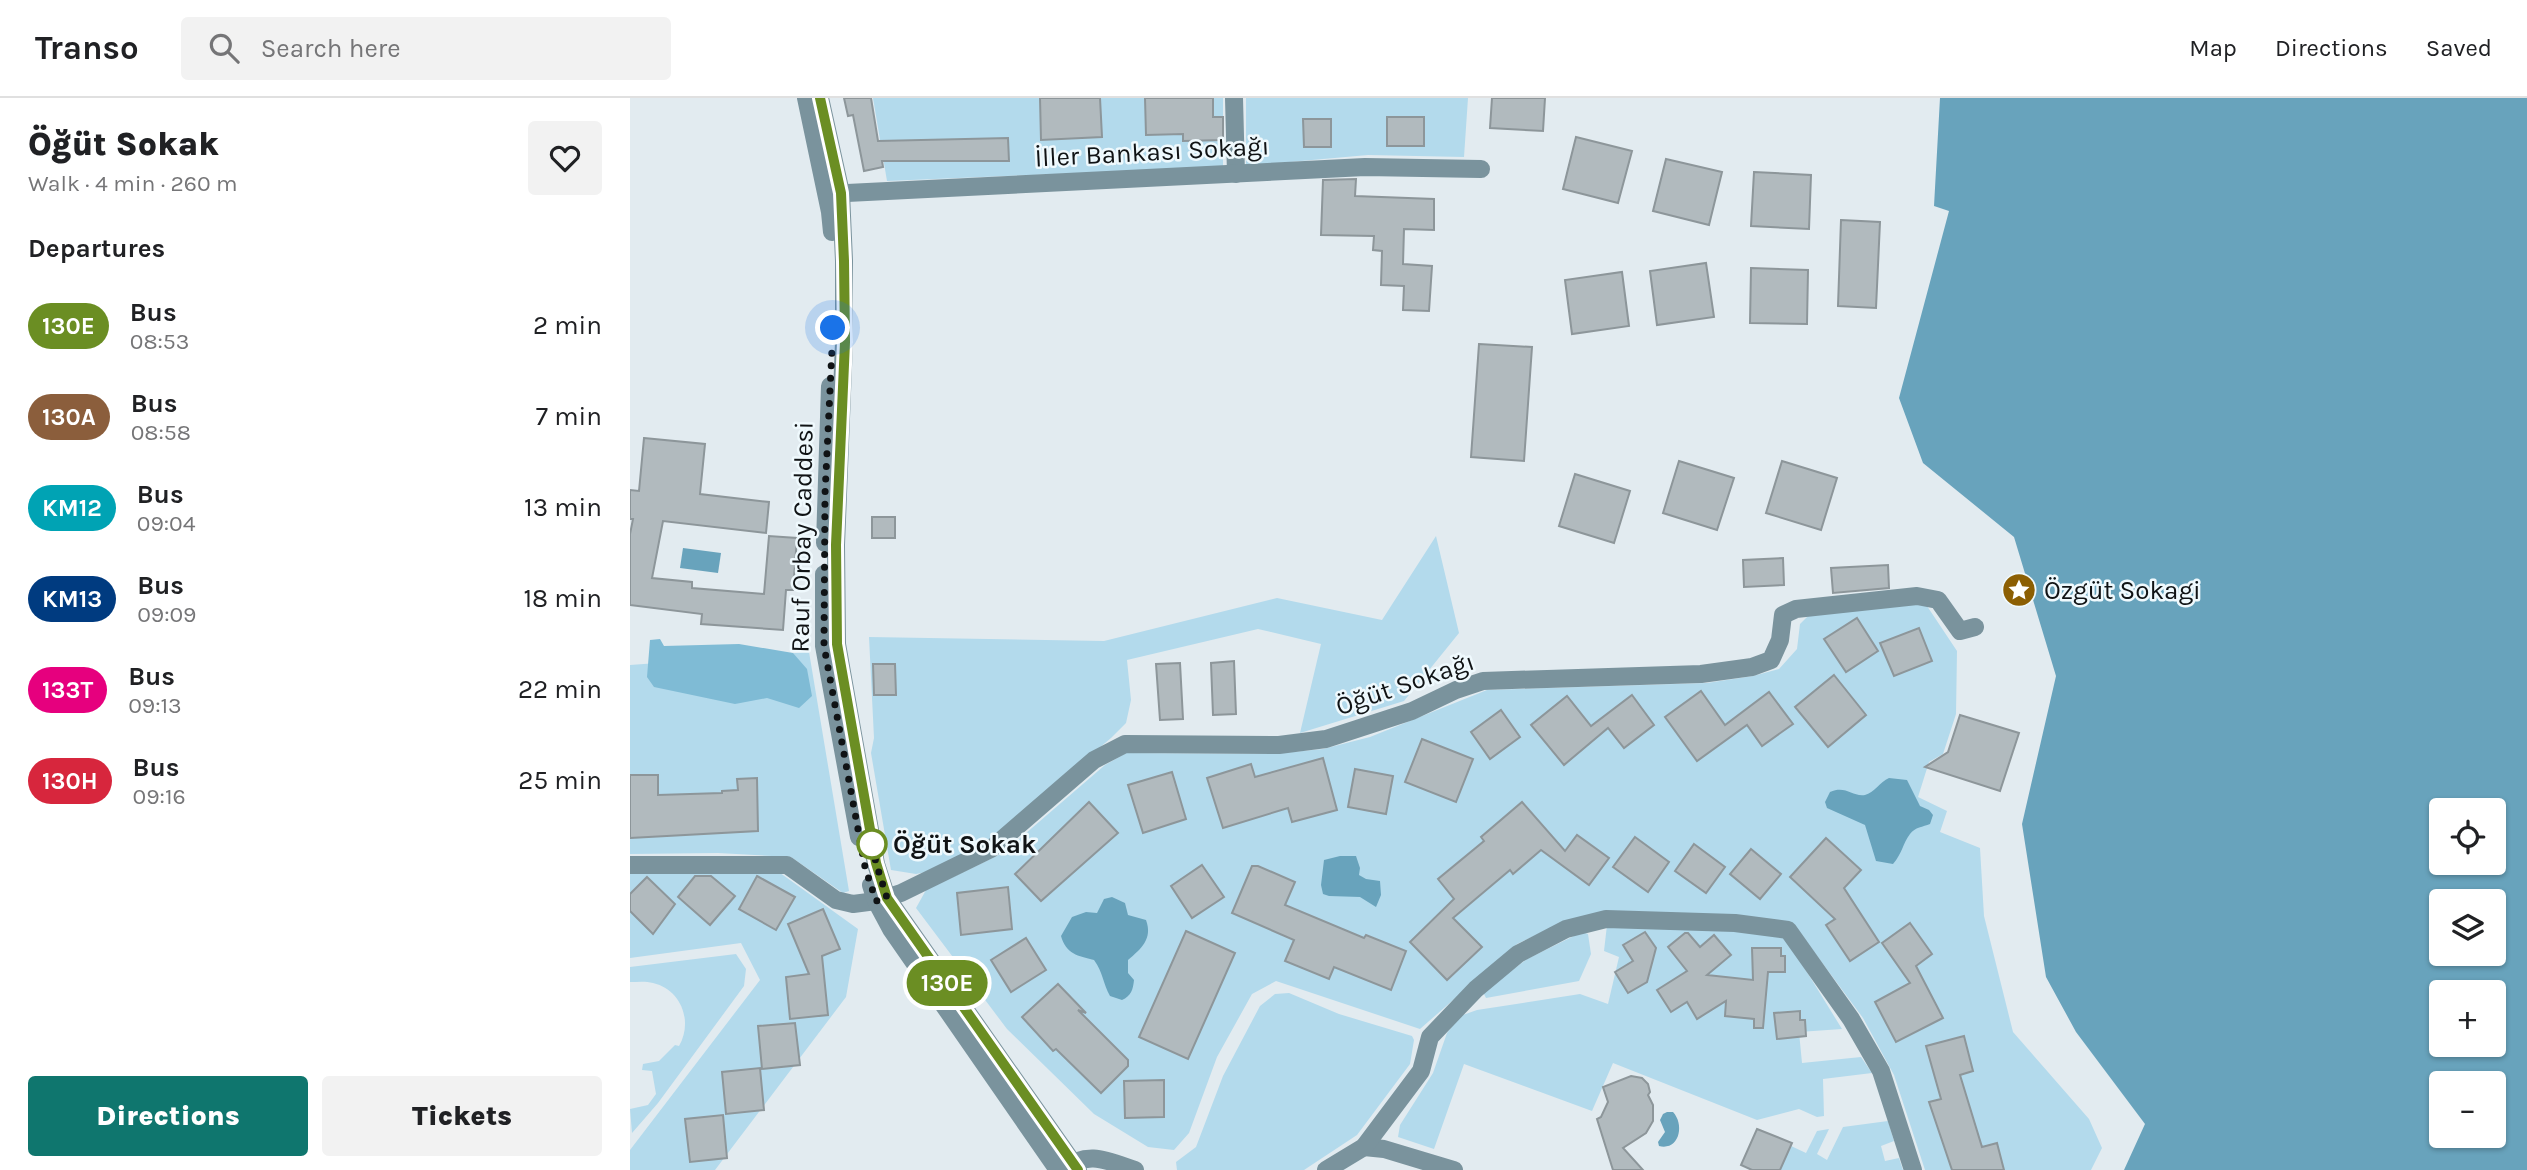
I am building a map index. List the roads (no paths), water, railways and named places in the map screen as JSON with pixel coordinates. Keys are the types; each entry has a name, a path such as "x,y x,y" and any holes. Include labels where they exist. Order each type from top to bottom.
{"street":[{"name":"Rauf Orbay Caddesi","path":"806,98 834,194"},
{"name":"Rauf Orbay Caddesi","path":"820,98 834,194 845,342 836,545 837,644 881,899 1067,1168"},
{"path":"1234,98 1236,174"},
{"name":"İller Bankası Sokağı","path":"834,194 1364,167 1481,169"},
{"name":"Öğüt Sokağı","path":"881,899 991,849 1094,760 1125,744 1279,745 1339,734 1412,711 1456,690 1483,681 1701,674 1752,667 1771,660 1780,640 1783,615 1796,609 1917,596 1938,600 1960,631 1975,627"},
{"path":"630,865 787,864 836,900 853,904 881,899"},
{"path":"1326,1170 1364,1147 1421,1071 1430,1037 1476,989 1518,954 1566,929 1606,919 1735,923 1788,930 1851,1019 1881,1070 1913,1170"},
{"path":"1364,1147 1384,1149 1454,1170"},
{"path":"1067,1168 1088,1157 1135,1170"}],"place":[{"name":"Özgüt Sokagi","path":"2019,590"},
{"name":"Öğüt Sokak","path":"872,844"}]}
